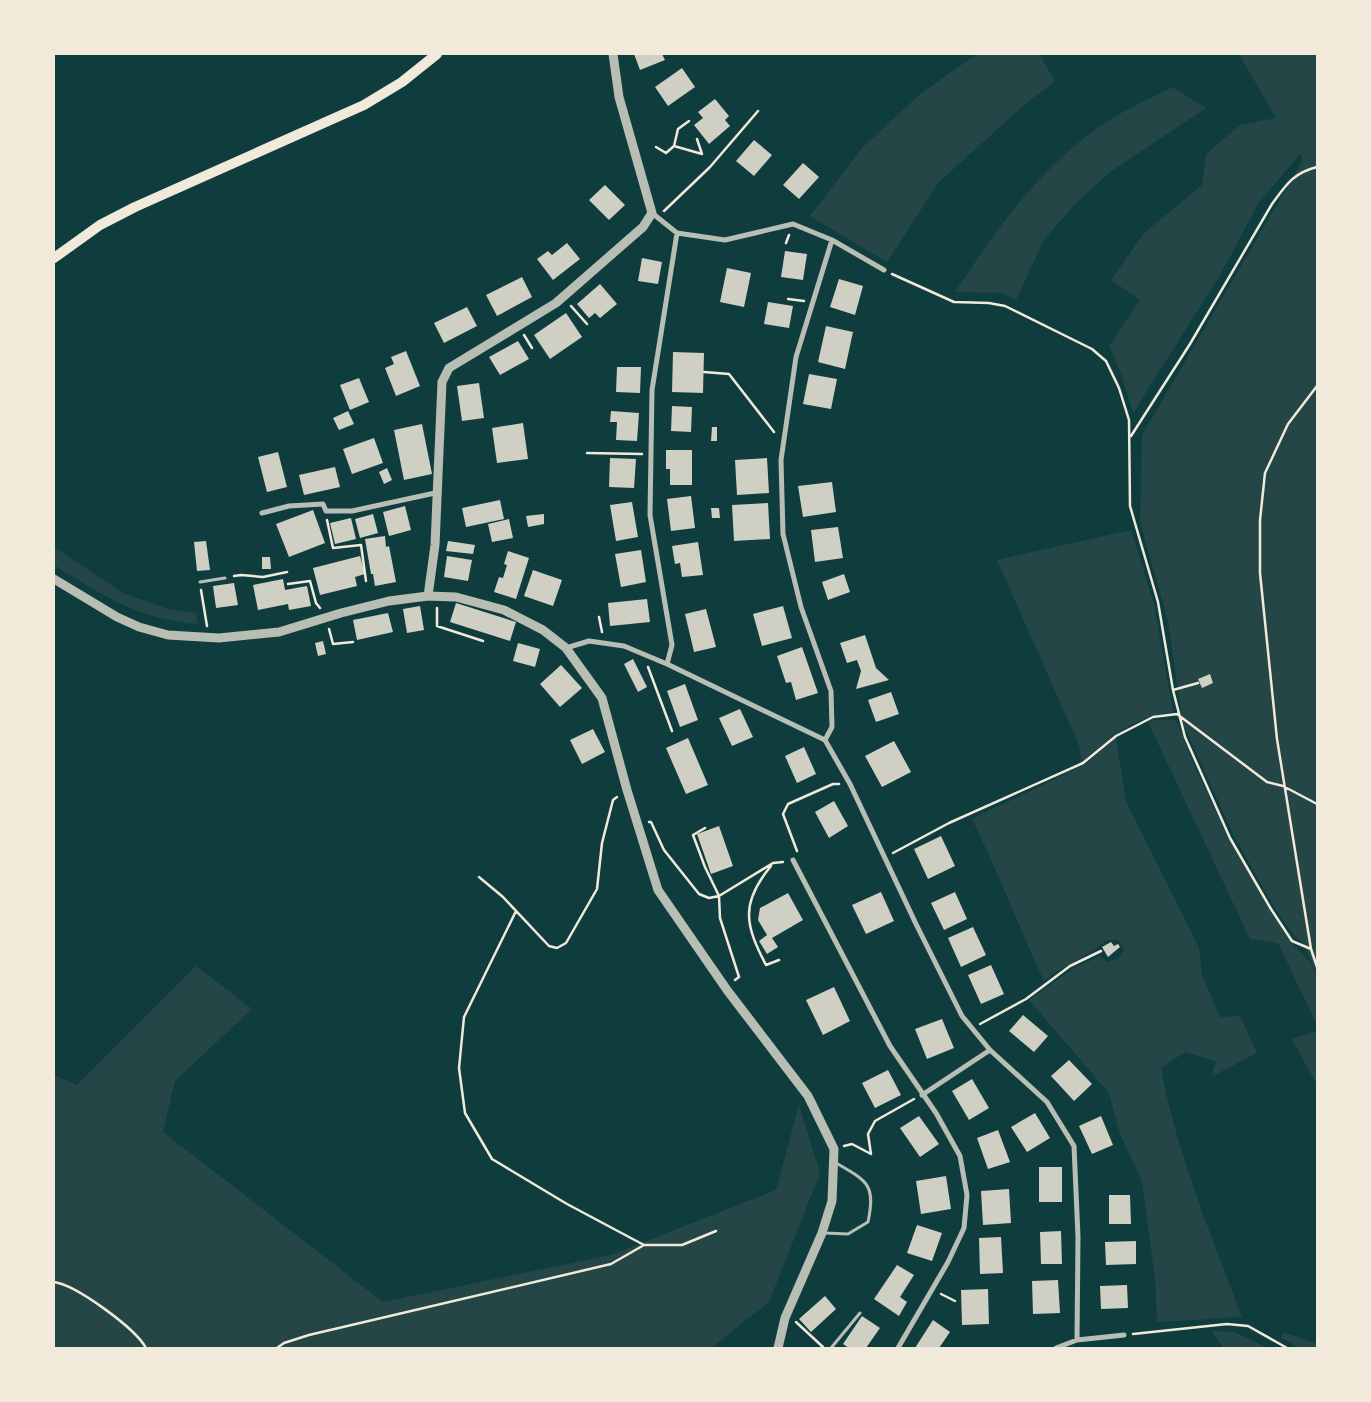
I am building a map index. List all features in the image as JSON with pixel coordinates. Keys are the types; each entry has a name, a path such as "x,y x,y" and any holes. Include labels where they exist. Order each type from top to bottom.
{"main road":[{"path":"54,258 100,225 135,207 364,105 402,82 437,54"}],"street":[{"path":"613,54 619,97 655,215 677,234 725,240 793,224 832,240 884,270"},
{"path":"433,597 435,493 442,382 449,368 563,297 655,215"},
{"path":"667,664 672,645 650,515 652,390 677,234"},
{"path":"824,740 832,727 832,691 800,607 783,534 780,460 796,357 832,240"},
{"path":"262,513 289,506 323,504 326,511 352,511 435,493"},
{"path":"54,579 117,617 139,627 168,635 209,638 279,632 326,617 389,601 456,597 504,610 543,630 566,648 602,698 627,790 658,890 727,990 808,1096 834,1149 832,1201 822,1233 785,1318 778,1348"},
{"path":"566,648 589,641 624,646 667,664 824,740 850,784 962,1016 990,1050 1047,1102 1074,1146 1078,1237 1077,1340"},
{"path":"793,860 890,1046 936,1113 960,1156 967,1196 964,1228 933,1290 898,1348"},
{"path":"922,1094 990,1050"},
{"path":"1056,1348 1077,1340 1124,1335"}],"lane":[{"path":"200,582 225,578"},
{"path":"822,1233 848,1234 868,1222 872,1204 870,1190 864,1179 834,1162"},
{"path":"831,1348 860,1313"}],"path":[{"path":"655,215 710,167 758,111"},
{"path":"656,147 666,153 674,146 678,130 689,121"},
{"path":"674,146 702,154 697,139"},
{"path":"1130,437 1186,351 1272,204 1288,182 1302,171 1317,167"},
{"path":"884,270 954,302 989,303 1005,306 1092,349 1106,361 1119,388 1129,420 1130,506 1158,602 1177,714 1200,773 1230,838 1292,941 1311,950"},
{"path":"563,297 587,324"},
{"path":"788,299 813,303"},
{"path":"704,372 729,374 783,443"},
{"path":"1317,386 1288,424 1265,473 1260,520 1260,572 1283,786 1311,950 1317,967"},
{"path":"587,453 651,455"},
{"path":"326,511 333,548 361,545 366,581"},
{"path":"225,578 241,574 263,577 287,572"},
{"path":"288,584 310,581 316,603"},
{"path":"200,582 209,638"},
{"path":"433,597 437,626 483,641"},
{"path":"326,617 334,644 353,642"},
{"path":"599,617 604,643"},
{"path":"643,654 672,730"},
{"path":"1172,690 1198,683"},
{"path":"885,858 949,822 1084,763 1116,736 1152,717 1177,714 1267,782 1283,786 1317,804"},
{"path":"664,850 699,894 709,898 719,896 774,863 793,860 798,849 783,814 788,804 833,784 850,784"},
{"path":"479,877 491,885 549,946 557,948 566,943 597,889 602,843 613,800 627,790"},
{"path":"705,828 693,834 719,896 720,918 739,976 727,990"},
{"path":"774,863 757,882 751,901 749,920 751,936 766,965 779,960"},
{"path":"516,911 464,1016 458,1068 466,1113 492,1159 567,1204 644,1245 682,1245 716,1231"},
{"path":"972,1029 1026,999 1070,966 1101,951"},
{"path":"834,1149 852,1144 871,1154 868,1134 875,1121 922,1094"},
{"path":"277,1348 284,1343 309,1335 611,1264 644,1245"},
{"path":"54,1282 64,1283 113,1316 142,1342 146,1348"},
{"path":"933,1290 955,1301"},
{"path":"1124,1335 1227,1324 1248,1326 1287,1348"},
{"path":"805,1329 824,1348"}],"shaded area":[{"path":"977,54 1039,54 1055,81 1022,107 939,182 887,262 810,216 862,148 920,94"},
{"path":"1239,54 1317,54 1317,975 1303,943 1295,937 1274,907 1234,836 1183,724 1168,621 1140,522 1142,435 1292,179 1303,159 1300,154 1258,204 1222,272 1133,413 1121,374 1109,346 1140,300 1111,280 1144,233 1202,185 1206,154 1240,125 1276,118"},
{"path":"1172,87 1206,108 1110,172 1076,203 1044,240 1016,300 1003,293 955,292 1023,198 1062,157 1108,121"},
{"path":"1131,530 1154,604 1173,712 1146,718 1123,729 1082,762 1079,745 997,560"},
{"path":"54,547 125,594 171,610 196,613 198,624 157,617 106,596 54,565"},
{"path":"1154,720 1176,720 1198,774 1229,839 1291,942 1310,962 1317,978 1317,1025 1278,943 1250,939 1148,722"},
{"path":"1116,738 1126,802 1199,948 1202,974 1220,1017 1240,1016 1257,1053 1211,1077 1216,1061 1185,1052 1161,1068 1185,1163 1242,1317 1157,1322 1155,1278 1142,1181 1120,1134 1109,1093 1029,1000 1072,969 1100,956 1107,962 1118,959 1124,950 1119,940 1107,940 1044,981 972,819 1084,765"},
{"path":"196,966 252,1009 175,1081 163,1132 383,1302 611,1255 776,1190 799,1105 820,1173 769,1302 711,1348 54,1348 54,1075 77,1085"},
{"path":"1317,1031 1317,1085 1292,1039"},
{"path":"1211,1331 1235,1332 1268,1348 1224,1348"},
{"path":"1283,1332 1317,1344 1317,1348 1299,1348 1282,1338"}],"building":[{"path":"634,54 662,54 665,60 640,70"},
{"path":"682,68 695,87 668,106 655,87"},
{"path":"715,99 729,116 725,120 730,126 709,144 694,125 703,118 698,112"},
{"path":"754,140 772,155 754,176 736,161"},
{"path":"803,163 819,177 799,199 783,185"},
{"path":"605,185 625,205 609,220 589,200"},
{"path":"567,243 580,259 553,280 537,259 548,251 552,255"},
{"path":"785,251 807,254 803,280 781,277"},
{"path":"642,258 662,262 658,284 638,281"},
{"path":"727,268 751,273 744,307 720,302"},
{"path":"522,277 532,297 497,316 486,295"},
{"path":"839,279 863,286 855,315 830,307"},
{"path":"600,284 617,304 600,318 595,313 589,318 577,304"},
{"path":"768,302 793,306 789,328 764,324"},
{"path":"467,307 477,326 444,343 434,323"},
{"path":"566,313 582,337 550,359 534,335"},
{"path":"826,326 853,332 845,369 818,362"},
{"path":"518,341 529,359 500,375 489,357"},
{"path":"406,351 420,386 396,396 385,368 394,364 391,357"},
{"path":"673,352 704,353 703,393 672,392"},
{"path":"617,367 641,367 640,393 616,392"},
{"path":"809,374 837,379 831,409 803,404"},
{"path":"359,378 369,402 350,410 340,385"},
{"path":"479,383 484,418 462,421 457,386"},
{"path":"672,406 692,407 691,432 671,431"},
{"path":"348,411 354,424 339,430 333,418"},
{"path":"611,411 639,413 637,441 616,440 617,422 610,422"},
{"path":"523,423 528,459 497,463 492,428"},
{"path":"422,424 432,474 404,480 394,430"},
{"path":"712,427 717,427 717,441 711,441"},
{"path":"374,438 383,463 352,474 343,449"},
{"path":"666,450 692,450 692,485 670,485 670,469 666,469"},
{"path":"278,452 287,487 267,492 258,457"},
{"path":"610,458 636,459 634,488 609,487"},
{"path":"767,458 769,493 737,495 735,460"},
{"path":"335,467 340,487 304,495 299,475"},
{"path":"387,468 392,480 384,484 379,472"},
{"path":"832,482 836,512 803,517 798,486"},
{"path":"691,496 695,528 671,531 667,499"},
{"path":"500,500 504,519 466,527 462,508"},
{"path":"632,502 638,537 616,541 610,505"},
{"path":"768,503 770,539 734,541 732,505"},
{"path":"405,506 411,530 389,536 383,512"},
{"path":"711,508 719,508 720,518 712,518"},
{"path":"313,510 325,543 289,557 276,524"},
{"path":"373,514 378,533 360,538 355,519"},
{"path":"544,514 544,524 528,527 526,516"},
{"path":"351,518 356,539 335,544 330,523"},
{"path":"509,519 513,538 492,542 488,524"},
{"path":"838,527 843,558 815,562 811,530"},
{"path":"385,536 386,547 389,546 396,582 375,586 365,539"},
{"path":"206,541 210,570 197,571 194,542"},
{"path":"448,541 475,545 473,554 446,551"},
{"path":"698,542 703,575 682,577 680,563 675,564 672,546"},
{"path":"641,550 646,582 621,587 615,554"},
{"path":"508,551 529,558 516,599 494,592 499,577 503,578 507,565 504,564"},
{"path":"360,556 365,574 355,577 357,586 320,595 313,568"},
{"path":"447,556 472,560 468,581 444,577"},
{"path":"262,557 270,557 271,569 262,569"},
{"path":"533,570 562,580 553,606 524,596"},
{"path":"844,574 850,592 828,600 822,582"},
{"path":"283,579 285,590 307,586 311,606 289,610 288,604 258,610 253,585"},
{"path":"234,583 238,605 216,608 213,586"},
{"path":"647,599 650,622 610,626 608,603"},
{"path":"456,603 516,622 510,641 450,622"},
{"path":"420,606 424,630 407,633 403,609"},
{"path":"783,606 792,638 762,646 753,614"},
{"path":"706,609 716,647 694,652 685,614"},
{"path":"388,613 393,632 357,640 353,620"},
{"path":"865,635 876,668 889,680 856,689 861,671 857,660 847,663 840,643"},
{"path":"323,641 326,654 318,656 315,643"},
{"path":"518,643 540,649 535,667 513,661"},
{"path":"802,647 818,693 796,700 791,682 786,683 777,656"},
{"path":"633,659 647,687 638,692 624,664"},
{"path":"561,665 582,688 560,707 540,684"},
{"path":"1210,674 1213,683 1202,688 1198,679"},
{"path":"685,684 698,720 680,727 667,691"},
{"path":"891,692 899,714 876,722 868,700"},
{"path":"740,709 753,737 732,746 719,718"},
{"path":"593,729 605,752 582,764 570,740"},
{"path":"688,738 708,785 686,794 666,748"},
{"path":"894,741 911,772 882,787 865,756"},
{"path":"804,747 816,774 797,783 785,756"},
{"path":"834,801 848,826 829,838 815,812"},
{"path":"719,826 733,866 711,874 697,834"},
{"path":"941,836 955,866 928,879 914,849"},
{"path":"881,892 894,921 866,934 852,905"},
{"path":"955,892 967,919 944,930 931,903"},
{"path":"788,893 803,920 772,938 778,947 767,954 759,941 767,935 758,920 760,908"},
{"path":"973,927 986,955 961,967 948,938"},
{"path":"1111,942 1114,946 1118,944 1120,947 1108,957 1102,947"},
{"path":"991,965 1004,994 981,1004 968,975"},
{"path":"834,987 850,1021 823,1035 806,1000"},
{"path":"1023,1015 1048,1036 1034,1052 1009,1031"},
{"path":"942,1019 954,1048 927,1059 915,1029"},
{"path":"1069,1060 1092,1084 1074,1101 1051,1076"},
{"path":"888,1070 901,1095 875,1108 862,1083"},
{"path":"972,1079 989,1108 969,1120 952,1091"},
{"path":"1035,1113 1050,1138 1027,1152 1011,1127"},
{"path":"919,1116 939,1144 920,1157 900,1128"},
{"path":"1101,1116 1113,1145 1092,1154 1079,1126"},
{"path":"998,1130 1010,1162 988,1169 977,1138"},
{"path":"1039,1167 1062,1167 1062,1202 1039,1202"},
{"path":"946,1176 951,1209 921,1214 916,1181"},
{"path":"1009,1189 1011,1223 983,1225 981,1191"},
{"path":"1109,1195 1130,1195 1131,1224 1109,1224"},
{"path":"917,1225 942,1233 932,1261 907,1253"},
{"path":"1061,1231 1062,1264 1041,1264 1040,1232"},
{"path":"1001,1237 1003,1273 980,1274 979,1238"},
{"path":"1136,1241 1136,1264 1106,1265 1105,1242"},
{"path":"897,1265 914,1275 900,1297 907,1302 899,1316 874,1299"},
{"path":"1058,1280 1060,1313 1033,1314 1032,1281"},
{"path":"1127,1285 1128,1308 1101,1309 1100,1286"},
{"path":"988,1289 989,1324 962,1325 961,1290"},
{"path":"825,1296 836,1309 811,1332 799,1319"},
{"path":"862,1316 880,1328 866,1348 849,1348 843,1344"},
{"path":"933,1320 950,1332 939,1348 915,1348"}]}
